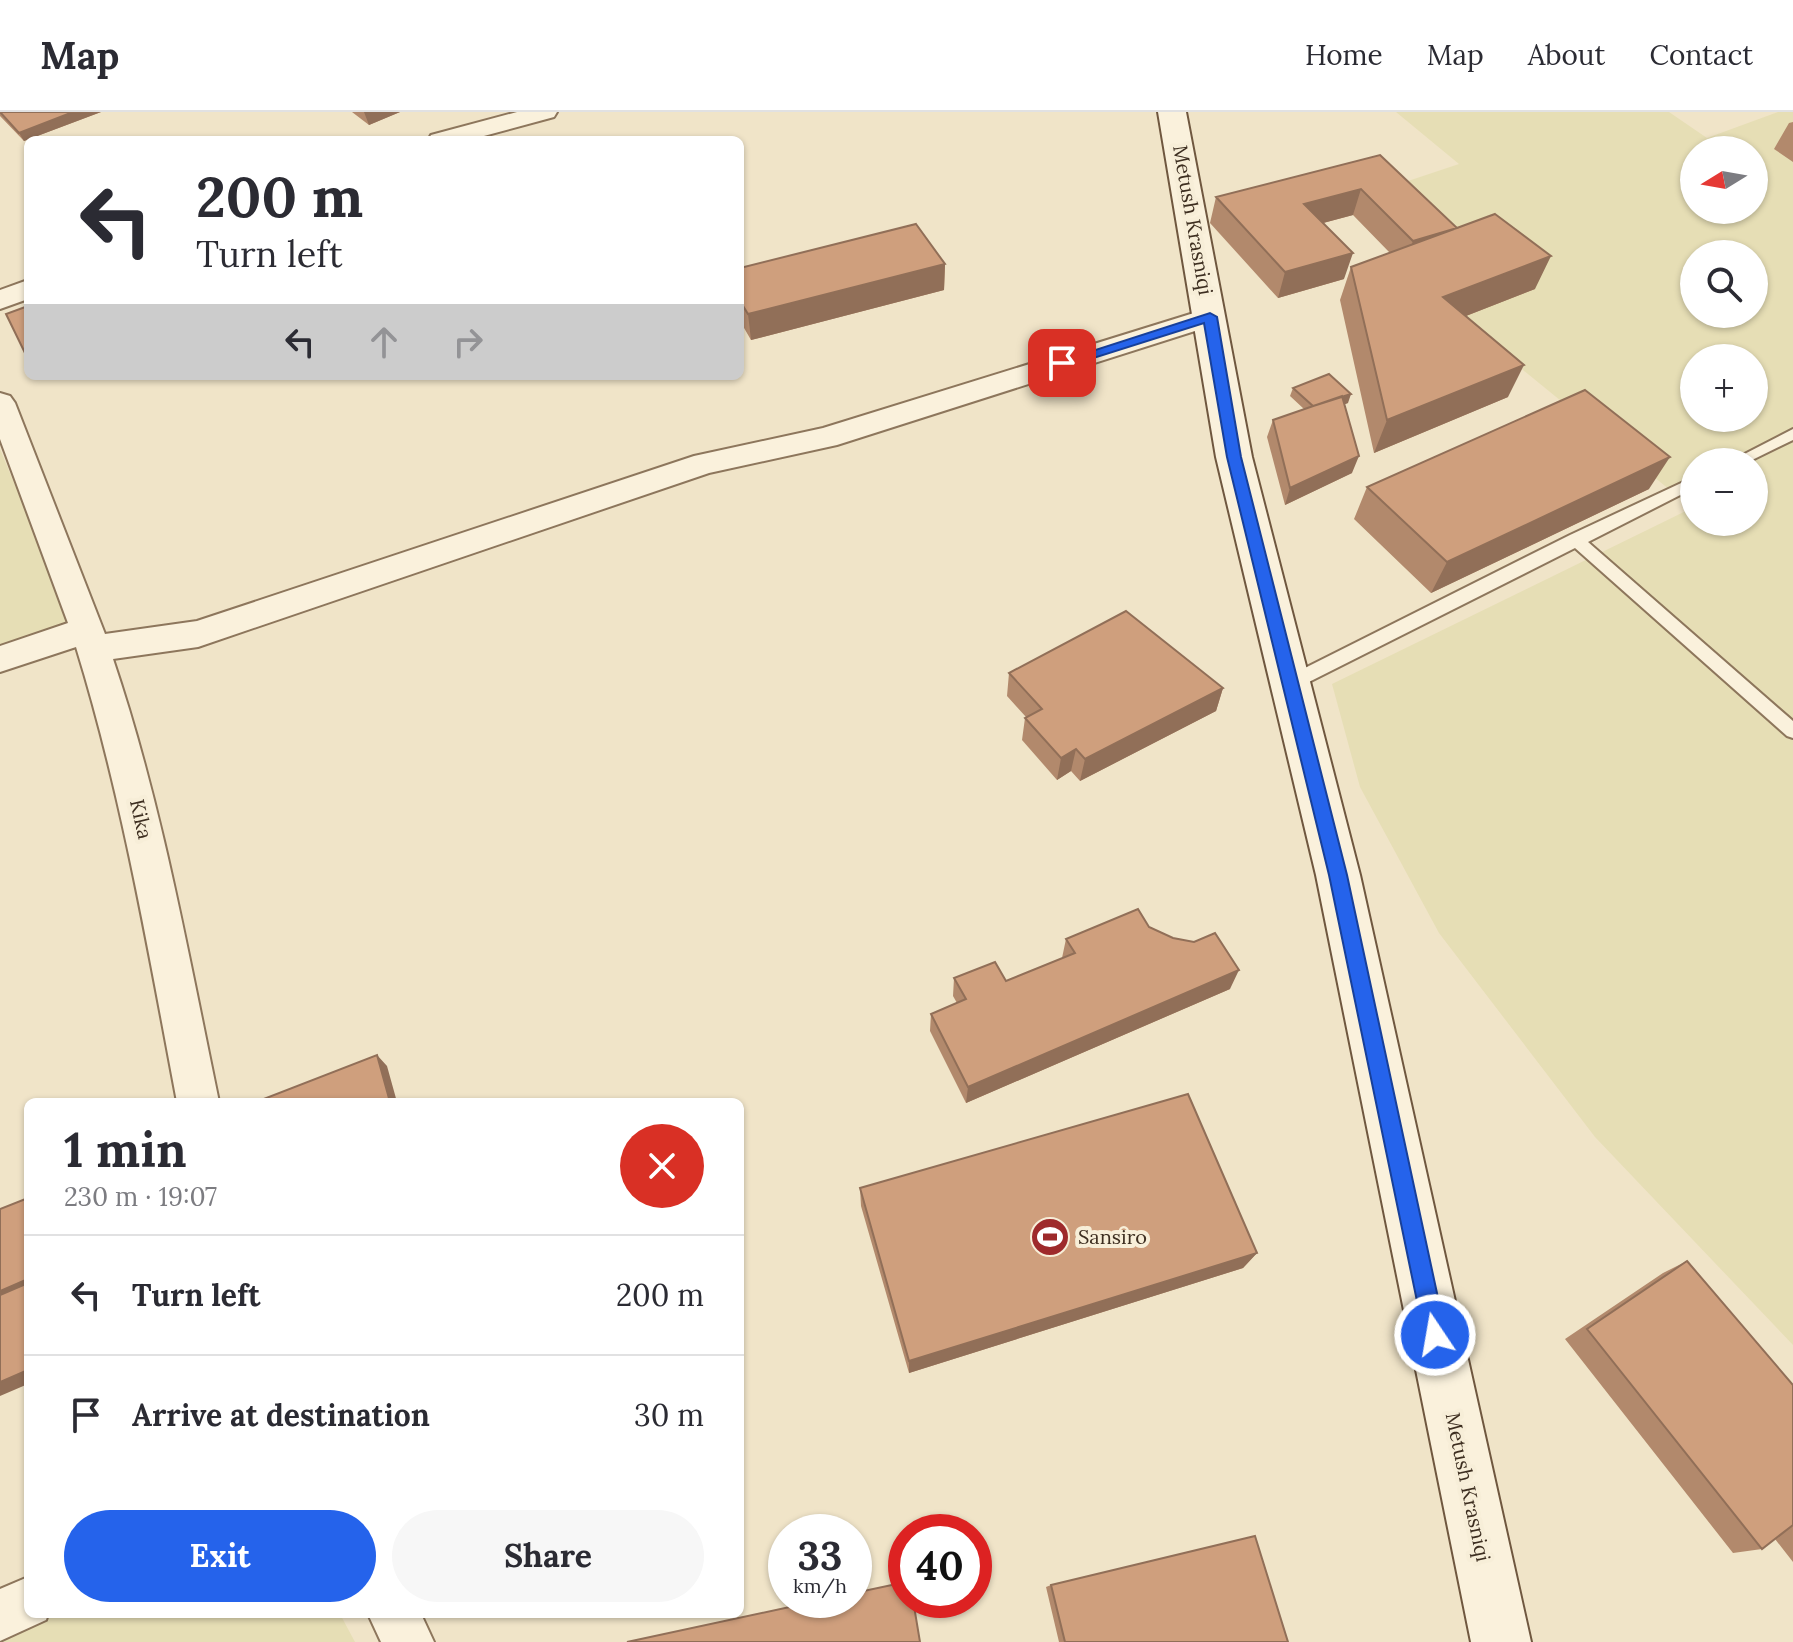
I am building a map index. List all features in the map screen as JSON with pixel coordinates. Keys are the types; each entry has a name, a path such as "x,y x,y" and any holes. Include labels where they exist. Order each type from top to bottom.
{"street":[{"path":"455,136 545,112"},
{"name":"Metush Krasniqi","path":"1172,112 1234,457 1338,875 1501,1642"},
{"path":"0,300 24,291"},
{"path":"0,659 90,640 198,634 705,463 826,438 1210,317"},
{"name":"Kika","path":"0,403 26,463 122,738 148,847 197,1098"},
{"path":"0,1615 24,1604"},
{"path":"396,1618 408,1642"}],"lane":[{"path":"1764,448 1793,434"},
{"path":"1289,684 1680,489"},
{"path":"1575,539 1793,731"}],"shaded area":[{"path":"1396,112 1669,112 1704,136 1680,136 1680,224 1768,224 1768,136 1712,136 1778,112 1793,112 1793,1345 1595,1137 1439,933 1360,787 1332,684 1680,514 1680,536 1768,536 1768,448 1680,448 1680,498 1414,281 1381,190 1459,164"},
{"path":"0,449 72,623 0,647"},
{"path":"45,1618 342,1618 355,1642 0,1642 0,1639"}],"building":[{"path":"0,112 73,112 19,133"},
{"path":"1380,155 1457,228 1413,241 1361,189 1304,204 1353,253 1285,272 1216,197"},
{"path":"1495,214 1551,256 1443,297 1524,365 1387,420 1351,267"},
{"path":"916,224 945,264 748,314 744,308 744,267"},
{"path":"24,307 24,351 6,314"},
{"path":"1329,374 1351,394 1313,406 1293,388"},
{"path":"1585,390 1670,457 1447,562 1367,487"},
{"path":"1342,396 1359,456 1290,488 1273,420"},
{"path":"1126,611 1223,688 1085,759 1076,749 1061,758 1025,718 1042,709 1009,673"},
{"path":"1138,909 1149,927 1173,938 1194,942 1215,933 1239,970 968,1087 931,1014 966,999 954,978 995,962 1006,981 1075,953 1066,939"},
{"path":"377,1055 389,1098 266,1098"},
{"name":"Sansiro","path":"1188,1094 1257,1253 909,1361 860,1188"},
{"path":"24,1200 24,1281 0,1291 0,1209"},
{"path":"1687,1261 1793,1385 1793,1525 1762,1549 1587,1329"},
{"path":"24,1285 24,1372 0,1382 0,1295"},
{"path":"1255,1536 1288,1642 1065,1642 1051,1585"},
{"path":"888,1586 888,1618 916,1618 920,1642 627,1642 768,1612 768,1618 872,1618 872,1589"}],"place":[{"name":"Sansiro","path":"1050,1237"}],"route":[{"path":"1062,363 1210,317 1234,457 1338,875 1435,1335"}]}
